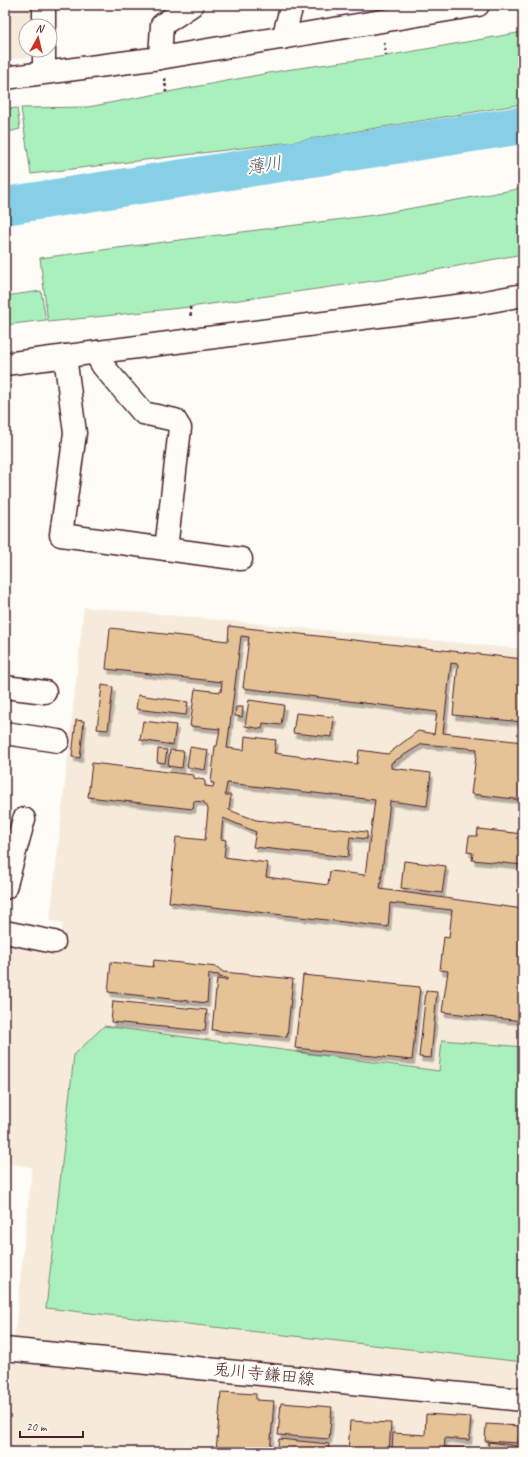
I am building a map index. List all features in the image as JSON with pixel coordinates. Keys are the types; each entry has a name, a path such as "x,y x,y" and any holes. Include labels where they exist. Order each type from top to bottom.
{"street":[{"path":"44,5 44,18"},
{"path":"163,66 162,25 192,5"},
{"path":"283,38 292,5"},
{"path":"5,78 44,72 163,66 283,38 412,11 478,5"},
{"path":"44,58 44,72"},
{"path":"5,364 480,303 523,295"},
{"path":"98,352 103,366 143,414 175,420 180,428 166,549"},
{"path":"65,356 75,433 61,535 241,559"},
{"path":"5,687 45,692"},
{"path":"5,733 58,741"},
{"path":"5,888 24,819"},
{"path":"5,932 54,942"},
{"name":"兎川寺鎌田線","path":"5,1349 523,1400"}],"path":[{"path":"383,38 386,56"},
{"path":"163,66 166,92"}],"shaded area":[{"path":"5,5 36,5 36,18 18,18 18,58 23,58 5,60"},
{"path":"84,607 523,649 523,1392 14,1341 32,1167 5,1163 5,940 33,945 32,950 57,955 63,923 50,921"},
{"path":"5,1358 447,1406 523,1412 523,1452 5,1452"}],"green space":[{"path":"523,32 523,104 291,142 31,174 21,108 88,107 285,70 386,56"},
{"path":"17,108 20,129 5,133 5,109"},
{"path":"523,188 523,254 387,279 190,307 48,322 40,258 374,215"},
{"path":"41,291 46,320 5,325 5,296"},
{"path":"104,1026 439,1071 442,1040 523,1047 523,1362 46,1308 74,1055"}],"building":[{"path":"229,626 523,659 523,722 453,715 458,664 451,663 443,733 523,742 523,800 471,794 477,749 422,744 391,763 391,768 431,773 427,806 390,801 380,889 523,909 523,1021 442,1012 448,971 440,970 444,937 449,938 452,910 390,903 388,927 169,902 176,837 205,840 208,809 204,802 194,801 193,809 88,797 92,763 194,775 194,778 204,780 205,786 213,787 214,783 211,783 215,746 217,746 220,729 190,726 195,689 221,692 222,682 106,669 110,628 228,641","holes":["241,636 249,637 243,688 437,712 434,734 418,731 388,754 359,750 357,764 274,753 276,740 245,736 244,750 227,748","227,783 375,800 365,875 330,871 328,885 266,877 268,863 224,857 226,840 221,839 223,818 256,832 253,847 348,857 350,837 367,839 367,832 256,820 229,810 231,795 225,795"]},
{"path":"102,685 113,687 108,730 97,729"},
{"path":"138,695 188,702 186,715 136,709"},
{"path":"249,700 284,705 281,725 263,723 262,729 245,726"},
{"path":"236,707 243,707 242,717 235,716"},
{"path":"296,713 334,717 332,737 293,733"},
{"path":"76,720 84,721 80,758 72,757"},
{"path":"143,721 176,725 173,745 140,740"},
{"path":"190,747 208,750 205,770 187,767"},
{"path":"158,749 167,750 165,763 157,762"},
{"path":"170,750 184,751 182,768 168,766"},
{"path":"478,829 523,834 523,865 472,860 473,853 467,852 469,836 477,836"},
{"path":"404,861 446,866 442,893 401,888"},
{"path":"154,960 217,967 223,972 293,979 287,1037 212,1030 217,979 227,980 227,978 219,977 219,975 209,974 207,1003 108,992 111,962 153,967"},
{"path":"303,975 420,987 412,1060 295,1048"},
{"path":"426,991 437,992 431,1058 419,1057"},
{"path":"113,1001 207,1010 205,1031 111,1022"},
{"path":"221,1392 256,1394 256,1400 274,1401 270,1452 216,1452"},
{"path":"281,1403 332,1407 329,1439 278,1435"},
{"path":"426,1414 471,1417 469,1440 445,1438 444,1452 392,1452 393,1433 425,1435"},
{"path":"350,1421 391,1423 389,1452 348,1452"},
{"path":"486,1424 519,1426 518,1443 485,1441"},
{"path":"279,1439 329,1444 328,1452 277,1452"},
{"path":"489,1442 517,1446 516,1452 487,1452"},
{"path":"446,1447 471,1448 471,1452 446,1452"}],"waterway":[{"name":"薄川","path":"5,206 523,125"}]}
